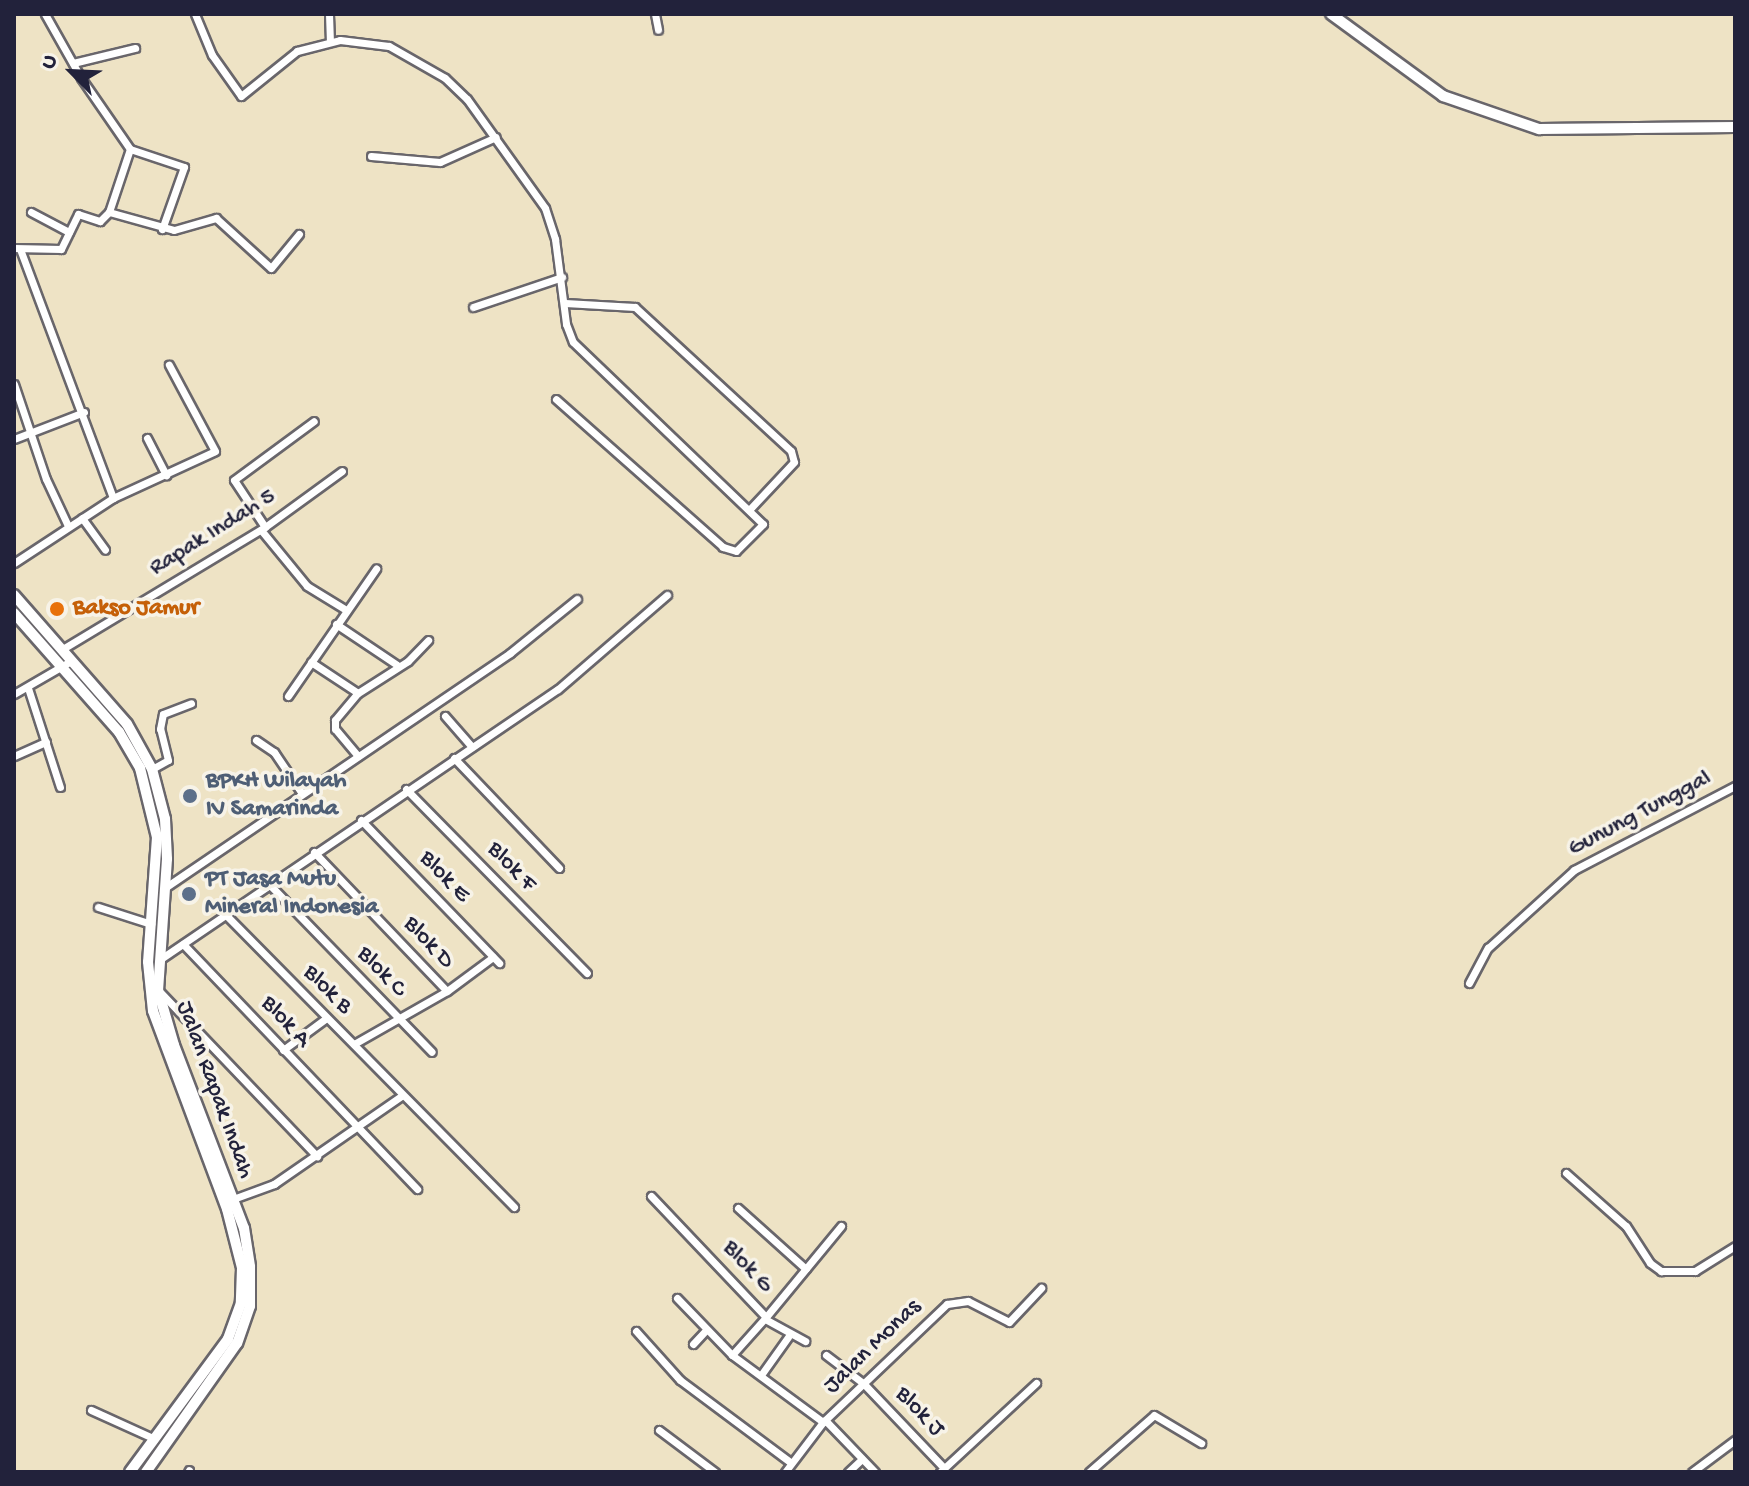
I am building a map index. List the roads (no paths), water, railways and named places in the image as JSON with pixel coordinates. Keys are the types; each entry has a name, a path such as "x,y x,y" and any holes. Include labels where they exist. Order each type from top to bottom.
{"main road":[{"path":"1331,14 1443,96 1539,129 1735,127"},
{"name":"Jalan Rapak Indah","path":"14,595 61,650 67,664 126,741 153,790 167,837 166,887 157,961 158,990 233,1199 250,1267 244,1327 223,1366 146,1472"},
{"name":"Jalan Rapak Indah","path":"14,613 127,724 152,769 157,837 148,978 153,1011 227,1209 242,1284 236,1322 221,1351 130,1472"}],"street":[{"path":"45,14 73,63 130,149 184,167 162,229"},
{"path":"195,14 212,55 241,96 297,51 330,42 389,46 415,57 456,88 496,137 545,208 562,277 568,332 579,349 649,420 763,524 736,551 723,547 556,399"},
{"path":"329,14 330,42"},
{"path":"655,14 658,30"},
{"path":"73,63 135,48"},
{"path":"371,156 440,162 496,137"},
{"path":"113,498 84,412 17,249 55,252 78,214 100,221 109,212 130,149"},
{"path":"31,212 69,232"},
{"path":"109,212 162,229 216,218 271,268 299,234"},
{"path":"473,307 562,277"},
{"path":"565,303 635,307 791,451 794,462 750,509"},
{"path":"14,563 113,498 215,449 169,365"},
{"path":"14,384 68,526"},
{"path":"14,439 84,412"},
{"path":"314,421 234,480 263,529 307,586 346,610"},
{"path":"147,438 166,475"},
{"name":"Rapak Indah 5","path":"61,650 263,529 342,471"},
{"path":"82,518 105,550"},
{"path":"288,696 376,569"},
{"path":"157,961 406,789 558,689 667,595"},
{"path":"166,887 301,792 510,653 577,599"},
{"path":"336,624 397,665"},
{"path":"358,756 334,725 358,693 397,665 408,661 428,640"},
{"path":"311,662 358,693"},
{"path":"14,694 67,664"},
{"path":"28,688 60,787"},
{"path":"152,769 169,756 160,729 163,714 191,703"},
{"path":"445,716 472,747"},
{"path":"256,740 274,752 301,792"},
{"path":"14,756 46,742"},
{"path":"454,758 559,868"},
{"name":"Gunung Tunggal","path":"1469,983 1479,958 1574,870 1735,786"},
{"name":"Blok F","path":"406,789 587,973"},
{"name":"Blok E","path":"361,820 496,960 447,991"},
{"name":"Blok D","path":"314,852 447,991"},
{"name":"Blok C","path":"268,883 432,1052"},
{"path":"98,907 151,924"},
{"name":"Blok B","path":"224,913 325,1019 354,1044 401,1096 514,1207"},
{"name":"Blok A","path":"183,944 417,1189"},
{"path":"158,990 317,1156"},
{"path":"354,1044 447,991"},
{"path":"283,1050 325,1019"},
{"path":"233,1199 274,1184 401,1096"},
{"path":"1566,1173 1626,1226 1650,1263 1661,1271 1695,1271 1735,1246"},
{"name":"Blok G","path":"651,1196 766,1318 732,1355"},
{"path":"738,1208 806,1269"},
{"path":"805,1341 766,1318 841,1226"},
{"name":"Jalan Monas","path":"785,1472 824,1421 947,1304 968,1301 1009,1322 1041,1288"},
{"path":"677,1298 732,1355 824,1421 875,1472"},
{"path":"693,1344 706,1330"},
{"path":"636,1331 680,1380 790,1462"},
{"path":"761,1375 788,1337"},
{"name":"Blok J","path":"826,1355 864,1384 942,1470"},
{"path":"942,1470 1036,1383"},
{"path":"91,1410 155,1439"},
{"path":"1089,1472 1154,1415 1201,1443"},
{"path":"659,1430 715,1472"},
{"path":"1692,1472 1735,1440"},
{"path":"848,1472 862,1459"}],"place":[{"name":"Bakso Jamur","path":"57,609"},
{"name":"BPKH Wilayah IV Samarinda","path":"190,796"},
{"name":"PT Jasa Mutu Mineral Indonesia","path":"189,894"}]}
